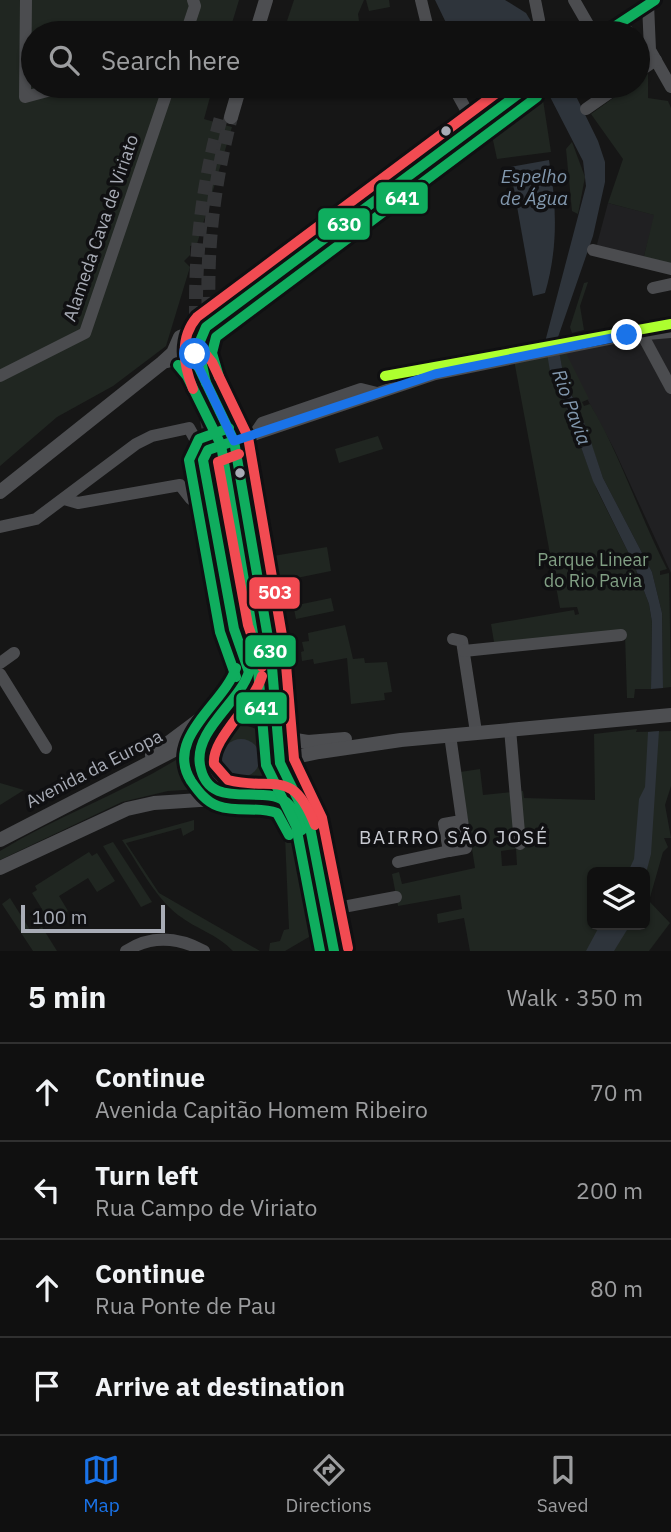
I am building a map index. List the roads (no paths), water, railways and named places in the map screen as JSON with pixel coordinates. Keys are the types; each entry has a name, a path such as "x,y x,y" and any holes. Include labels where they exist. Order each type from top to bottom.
{"main road":[{"path":"250,21 256,0"},
{"path":"260,21 266,0"},
{"path":"632,21 652,2"},
{"path":"229,98 227,116 235,98"},
{"path":"0,492 162,363 190,348 206,327 512,98"},
{"path":"214,455 247,645 249,673 243,692 210,728 200,747 202,773 220,792 257,792 282,800 299,817 326,951"},
{"path":"214,455 284,732 297,741"},
{"path":"129,775 224,702 249,673"},
{"path":"277,702 273,731 282,767 307,815"},
{"path":"633,716 671,706"},
{"path":"210,728 242,715 255,718 273,731 297,741 401,740"},
{"path":"0,868 88,824 127,809 154,803 257,792 282,767 310,753 476,732 633,716 671,715"},
{"name":"Avenida da Europa","path":"0,840 129,775 210,728"},
{"path":"310,753 296,770 334,951"}],"street":[{"path":"26,0 26,21"},
{"path":"190,21 195,6 194,0"},
{"path":"421,0 428,21"},
{"path":"535,0 539,20"},
{"path":"574,0 586,21"},
{"path":"650,58 653,55 652,2"},
{"path":"650,52 669,79"},
{"name":"Alameda Cava de Viriato","path":"0,376 85,333 165,98"},
{"path":"460,98 474,124"},
{"path":"586,109 602,98"},
{"path":"593,250 671,268"},
{"path":"653,288 671,284"},
{"path":"249,673 234,629 209,496 214,455 234,441 254,435 262,423 356,390 380,393 435,374 513,357 623,336 671,332"},
{"path":"643,336 671,388"},
{"path":"190,348 234,441 277,702"},
{"path":"0,527 36,519 136,444 152,436 189,428 214,455"},
{"path":"214,455 226,448 232,454 241,491"},
{"path":"64,499 78,503 180,485 191,499 209,496"},
{"path":"464,651 621,635"},
{"path":"453,639 461,640 464,651 476,732"},
{"path":"0,663 14,653"},
{"path":"0,674 46,748"},
{"path":"510,729 520,844"},
{"path":"398,862 449,851 444,824 461,821 450,735"},
{"path":"327,911 396,897"},
{"path":"126,951 143,942 159,939 178,940 204,951"}],"water":[{"path":"435,0 505,0 526,13 531,21 445,21"},
{"name":"Rio Pavia","path":"551,98 577,98 605,162 605,182 593,236 557,340 564,378 586,427 603,478 652,572 662,613 663,688 651,689 652,622 649,604 633,562 593,481 570,416 550,371 545,342 586,186 583,161"},
{"name":"Espelho de Água","path":"549,160 554,194 554,244 545,293 533,296 510,167"},
{"path":"659,731 651,854 648,867 630,867 634,859 639,799 645,787 648,732"},
{"path":"241,739 254,745 260,758 254,771 241,777 228,771 222,758 228,745"},
{"path":"597,930 627,930 614,951 586,951"}],"tunnel":[{"path":"197,341 196,284 200,226 222,114"},
{"path":"224,457 209,328 208,287 214,205 231,117"},
{"path":"200,372 213,459"}],"district":[{"name":"BAIRRO SÃO JOSÉ","path":"454,837"}],"park label":[{"name":"Parque Linear do Rio Pavia","path":"593,570"}]}
